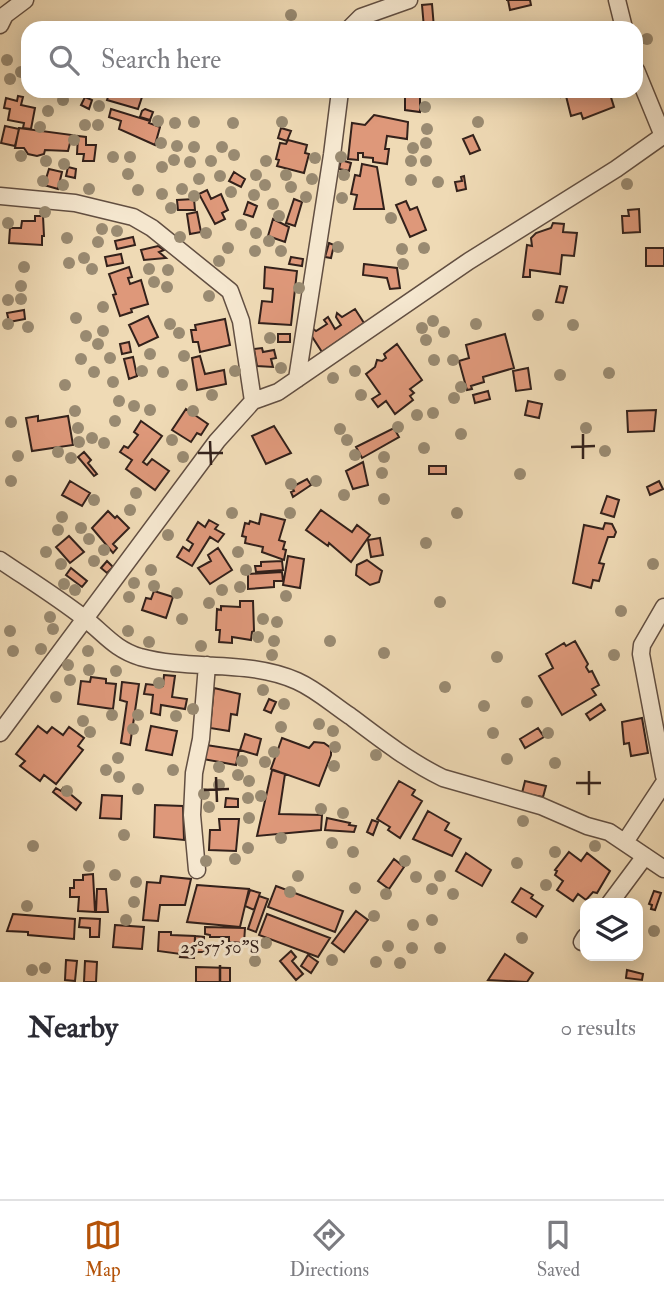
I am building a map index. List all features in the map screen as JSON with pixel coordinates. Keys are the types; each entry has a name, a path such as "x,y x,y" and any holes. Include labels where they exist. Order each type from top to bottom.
{"street":[{"path":"2,15 25,0"},
{"path":"357,21 361,17 409,0"},
{"path":"617,0 622,21"},
{"path":"0,733 217,441 253,401 278,392 469,261 616,169 663,135 643,87"},
{"path":"297,379 339,98"},
{"path":"0,196 75,203 133,217 152,228 230,291 240,321 253,401"},
{"path":"0,560 85,618 115,647 138,656 167,662 271,671 295,680 319,692 428,771 443,778 541,806 587,826 609,832 664,869"},
{"path":"664,607 642,645 641,654 664,776"},
{"path":"197,870 192,815 194,773 201,739 207,664"},
{"path":"625,842 664,783"},
{"path":"614,898 645,856"}],"building":[{"path":"508,0 530,0 531,5 510,10"},
{"path":"432,4 433,21 423,21 422,5"},
{"path":"18,96 21,97 21,105 35,108 31,129 23,128 24,123 8,120 10,109 4,108 6,98 17,101"},
{"path":"84,98 92,100 89,109 81,105"},
{"path":"108,98 142,98 138,109 107,100"},
{"path":"405,98 420,98 420,112 405,110"},
{"path":"566,98 611,98 614,107 583,119 581,113 571,116"},
{"path":"111,109 150,121 149,123 160,127 155,145 119,129 121,121 109,117"},
{"path":"145,109 153,112 150,120 140,117"},
{"path":"374,115 408,122 407,139 387,136 387,164 373,162 373,158 363,157 363,153 358,153 358,160 348,159 352,123 365,125"},
{"path":"5,126 19,129 15,146 1,143"},
{"path":"19,128 72,135 68,151 45,150 44,154 37,156 28,154 24,148 15,148"},
{"path":"281,128 291,131 287,141 278,138"},
{"path":"473,135 480,150 470,154 463,139"},
{"path":"78,136 86,137 86,145 96,145 94,161 83,161 84,154 77,154"},
{"path":"288,140 307,145 305,153 309,154 304,173 277,166 280,143 286,144"},
{"path":"341,160 351,163 349,171 339,169"},
{"path":"362,164 377,167 384,209 354,209 357,195 351,194 355,175 360,176"},
{"path":"68,167 76,169 75,178 66,176"},
{"path":"49,169 62,172 58,189 44,185"},
{"path":"234,172 245,179 241,187 229,181"},
{"path":"464,176 466,189 457,191 455,182 462,181 461,177"},
{"path":"207,190 211,199 221,194 228,210 222,213 225,219 215,224 199,194"},
{"path":"194,199 195,210 178,210 177,200"},
{"path":"294,199 302,202 295,226 286,223"},
{"path":"406,201 410,210 417,207 426,230 410,237 396,205"},
{"path":"248,202 257,206 253,217 244,214"},
{"path":"639,209 640,232 623,233 622,216 629,216 628,210"},
{"path":"197,212 201,232 190,234 187,214"},
{"path":"35,216 43,216 42,245 9,243 10,228 21,228 22,221 35,221"},
{"path":"273,219 289,227 285,242 268,236"},
{"path":"553,223 564,224 563,232 577,233 574,256 562,255 560,274 530,270 530,277 523,277 527,245 532,246 531,238 536,233 551,228"},
{"path":"133,237 135,245 117,249 115,241"},
{"path":"329,243 334,245 331,258 325,257"},
{"path":"158,246 164,250 159,252 166,258 144,260 141,250"},
{"path":"646,248 664,248 664,266 646,266"},
{"path":"121,254 123,263 107,266 105,257"},
{"path":"291,257 303,259 302,266 289,264"},
{"path":"364,264 397,268 400,288 390,289 387,278 363,275"},
{"path":"129,267 132,277 128,278 130,284 141,280 148,304 131,309 132,312 120,316 109,274"},
{"path":"265,267 297,271 291,325 259,323 262,301 272,302 273,289 264,288"},
{"path":"560,286 567,287 563,303 556,302"},
{"path":"355,309 364,323 322,352 311,335 312,328 316,331 327,324 324,320 328,317 335,329 341,325 336,317 337,313 342,317"},
{"path":"24,310 25,319 9,322 7,313"},
{"path":"148,316 158,337 139,346 129,325"},
{"path":"225,319 230,345 200,352 198,342 193,342 191,330 196,330 195,325"},
{"path":"278,334 290,334 290,342 278,342"},
{"path":"505,334 514,368 483,377 484,382 467,390 459,361 469,358 466,345"},
{"path":"129,342 131,352 122,354 120,344"},
{"path":"397,344 422,380 410,389 414,393 410,396 413,400 395,414 386,401 378,407 372,399 380,394 366,374 375,367 377,360 386,358 384,354"},
{"path":"262,348 263,352 274,350 276,358 271,359 273,367 257,366 254,349"},
{"path":"200,356 205,374 224,370 226,384 197,390 192,358"},
{"path":"133,357 137,376 129,379 124,359"},
{"path":"528,368 531,389 516,391 513,371"},
{"path":"488,391 490,399 475,403 473,395"},
{"path":"528,401 542,404 539,418 525,415"},
{"path":"186,409 208,424 201,435 197,433 191,442 172,430"},
{"path":"656,410 654,431 628,432 627,411"},
{"path":"38,416 38,421 68,416 73,445 32,451 26,418"},
{"path":"141,421 162,436 143,462 147,465 152,459 169,471 155,490 126,469 132,460 120,452 124,446 128,448 138,435 134,432"},
{"path":"274,426 291,453 266,464 252,436"},
{"path":"394,428 399,437 362,458 356,447"},
{"path":"84,452 91,460 88,463 97,474 94,476 78,457"},
{"path":"363,462 368,485 353,489 346,471"},
{"path":"429,466 446,466 446,474 429,474"},
{"path":"307,479 311,485 293,497 292,487"},
{"path":"70,481 90,493 82,506 62,495"},
{"path":"659,481 663,489 650,495 647,487"},
{"path":"607,496 619,500 614,517 601,513"},
{"path":"321,510 352,532 357,525 370,535 351,562 329,543 328,546 306,530"},
{"path":"108,511 129,528 113,544 117,548 113,553 92,528"},
{"path":"261,514 285,520 279,540 285,542 284,560 262,552 263,547 245,543 246,537 242,536 245,523 249,524 250,521 259,524"},
{"path":"209,520 218,525 215,529 224,534 218,542 210,537 192,566 177,557 183,547 189,551 193,544 187,540 198,522 205,527"},
{"path":"605,523 612,524 616,532 614,537 608,537 599,563 604,564 599,581 593,580 591,588 573,583 584,525 603,529"},
{"path":"69,536 84,552 70,563 56,547"},
{"path":"380,538 383,555 371,557 368,540"},
{"path":"218,548 232,570 210,584 198,568 211,561 208,555"},
{"path":"288,556 304,559 300,588 283,585"},
{"path":"367,560 382,571 379,582 370,585 356,575 357,565"},
{"path":"107,561 113,567 107,573 101,568"},
{"path":"282,561 283,570 256,572 255,566 261,566 261,562"},
{"path":"71,568 87,581 82,587 66,575"},
{"path":"282,572 283,581 274,581 274,587 248,589 248,574"},
{"path":"154,591 173,597 166,618 142,610 146,598 151,599"},
{"path":"240,601 253,601 254,631 251,640 232,637 232,643 219,642 220,630 216,630 217,609 221,610 221,606 240,607"},
{"path":"575,641 588,664 586,667 589,672 592,671 599,685 592,689 596,695 562,715 539,676 553,668 546,654 564,643 566,646"},
{"path":"164,675 175,676 172,697 187,699 185,709 161,705 160,715 151,713 153,695 144,694 146,684 163,686"},
{"path":"91,677 106,679 106,683 116,684 113,709 78,704 81,681 90,682"},
{"path":"122,682 139,684 130,745 121,743 127,702 120,700"},
{"path":"214,688 240,694 237,715 231,714 229,731 210,728"},
{"path":"269,699 276,702 271,713 264,710"},
{"path":"601,704 605,710 590,720 586,714"},
{"path":"642,718 648,753 631,756 629,743 624,744 622,722"},
{"path":"38,726 47,733 52,727 63,735 69,727 84,738 78,746 83,750 56,784 44,775 40,781 20,766 25,761 16,754"},
{"path":"151,726 177,731 172,755 146,750"},
{"path":"538,728 544,737 525,748 520,739"},
{"path":"245,734 261,739 257,755 240,750"},
{"path":"282,738 309,748 314,742 324,743 331,748 331,755 319,786 271,769"},
{"path":"206,745 239,750 236,765 203,759"},
{"path":"272,770 285,774 279,814 322,815 321,830 257,836"},
{"path":"399,781 415,790 412,795 422,801 400,838 388,830 390,827 377,819"},
{"path":"525,781 546,786 543,797 522,793"},
{"path":"56,788 61,791 63,788 81,803 76,810 53,792"},
{"path":"102,795 122,796 121,819 100,818"},
{"path":"226,798 238,799 238,807 225,807"},
{"path":"155,805 183,806 184,840 154,837"},
{"path":"428,811 449,823 445,830 461,839 452,856 413,839"},
{"path":"327,818 356,826 354,832 325,830"},
{"path":"219,819 239,819 236,851 209,850 210,830 220,830"},
{"path":"372,820 378,822 373,835 367,832"},
{"path":"569,852 581,861 587,853 610,871 597,893 593,892 588,898 578,894 573,901 557,890 563,881 555,875 555,870"},
{"path":"466,853 491,870 482,886 456,871"},
{"path":"394,859 404,867 389,889 378,881"},
{"path":"93,874 95,912 78,911 79,897 70,897 70,888 74,888 74,880 83,880 83,875"},
{"path":"161,876 191,879 185,905 160,905 158,921 143,920 147,882 160,883"},
{"path":"197,885 249,889 240,927 187,922"},
{"path":"276,886 343,911 335,932 268,907"},
{"path":"521,888 533,895 531,898 543,906 536,917 512,902"},
{"path":"97,889 106,889 108,912 96,912"},
{"path":"250,890 260,893 254,910 245,906"},
{"path":"654,891 661,893 655,910 651,909 652,905 649,904"},
{"path":"259,896 268,899 256,932 248,929"},
{"path":"356,911 368,920 344,952 332,943"},
{"path":"13,914 75,919 74,939 7,931"},
{"path":"267,914 330,938 318,957 259,935"},
{"path":"80,918 100,919 99,937 90,937 90,928 79,927"},
{"path":"115,925 144,927 142,949 113,947"},
{"path":"205,927 245,928 244,943 229,942 229,937 210,937 205,934"},
{"path":"159,932 195,936 194,958 158,951"},
{"path":"195,936 204,937 204,952 195,952"},
{"path":"291,951 296,957 292,961 303,974 296,980 280,961"},
{"path":"505,954 533,973 527,982 488,980"},
{"path":"308,955 318,962 311,973 301,966"},
{"path":"66,960 77,961 75,981 65,980"},
{"path":"85,961 97,962 96,982 84,982"},
{"path":"196,967 230,968 230,982 196,982"},
{"path":"627,970 643,974 642,980 626,978"}]}
